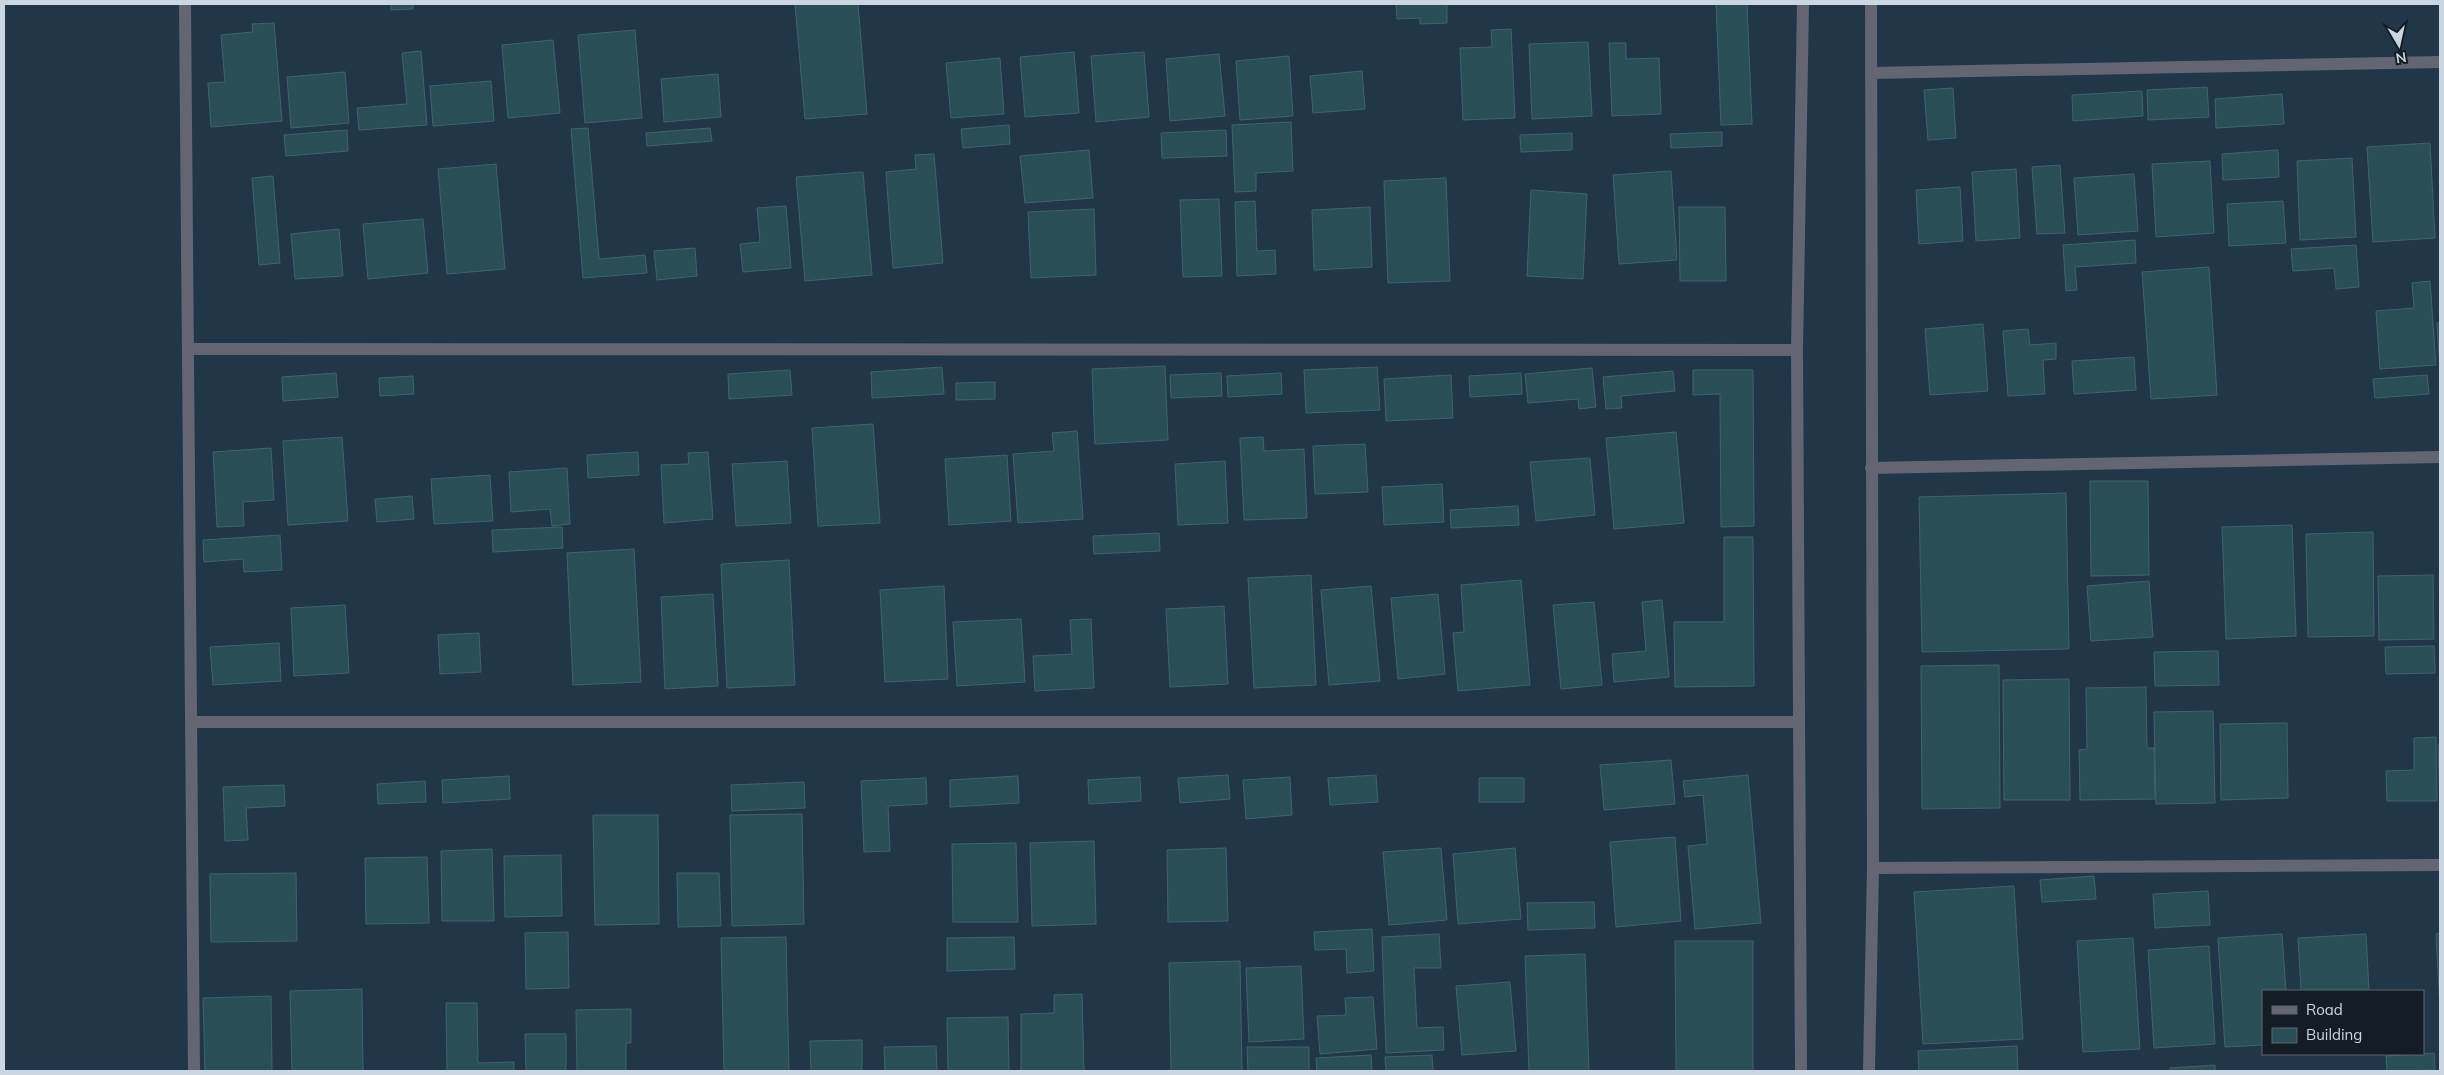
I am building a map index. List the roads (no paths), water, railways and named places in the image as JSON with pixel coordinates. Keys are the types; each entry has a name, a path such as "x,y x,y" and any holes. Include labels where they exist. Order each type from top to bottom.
{"street":[{"path":"185,4 194,1071"},
{"path":"1802,1071 1797,350 1803,4"},
{"path":"1868,1071 1874,868 1870,468 1870,4"},
{"path":"1871,73 2440,62"},
{"path":"189,350 1797,350"},
{"path":"1870,468 2440,457"},
{"path":"192,722 1799,722"},
{"path":"1874,868 2440,865"}]}
